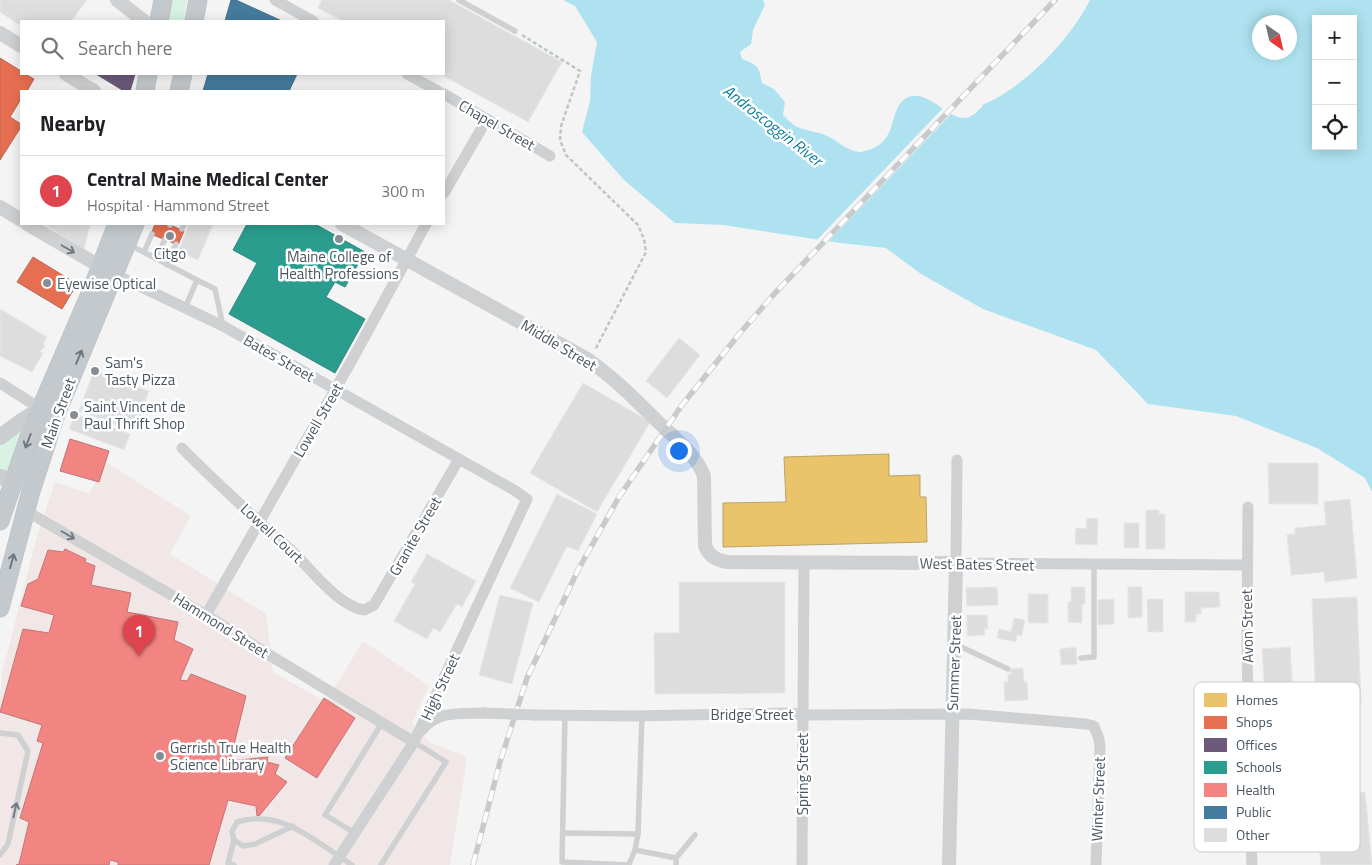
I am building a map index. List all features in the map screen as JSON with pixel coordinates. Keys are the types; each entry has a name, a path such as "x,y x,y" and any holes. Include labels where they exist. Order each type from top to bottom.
{"highway":[{"path":"159,20 163,0"},
{"path":"194,20 198,0"},
{"path":"145,90 148,75"},
{"path":"179,90 183,75"},
{"name":"Main Street","path":"0,608 26,511 56,414 107,271 116,225"},
{"name":"Main Street","path":"0,521 7,479 107,271 127,243 135,225"}],"main road":[{"path":"0,437 41,409"},
{"path":"7,479 33,487"},
{"path":"3,502 26,511"}],"street":[{"path":"117,0 143,20"},
{"path":"275,0 311,20"},
{"path":"0,33 20,45"},
{"path":"68,75 92,90"},
{"path":"409,75 436,90"},
{"name":"Chapel Street","path":"445,95 550,156"},
{"path":"445,191 487,119"},
{"name":"Bates Street","path":"0,207 20,220"},
{"name":"Bates Street","path":"29,225 107,271 223,326 460,459 527,499"},
{"name":"Middle Street","path":"344,225 589,360 621,386 676,438 701,468 704,476 704,541 709,555"},
{"name":"Lowell Street","path":"206,615 260,524 425,225"},
{"path":"0,383 41,409"},
{"name":"Lowell Court","path":"182,448 336,595 356,609 367,610"},
{"name":"Granite Street","path":"367,610 374,605 460,459"},
{"name":"Summer Street","path":"950,865 955,644 956,460"},
{"name":"High Street","path":"337,861 414,742 527,499"},
{"name":"Avon Street","path":"1248,507 1248,682"},
{"name":"Hammond Street","path":"26,511 206,615 414,742"},
{"name":"West Bates Street","path":"709,555 717,560 728,562 1247,565"},
{"name":"Spring Street","path":"802,865 804,562"},
{"name":"Bridge Street","path":"414,742 423,728 435,719 451,714 484,713 535,715 952,714 1086,724 1094,726 1097,733"},
{"name":"Winter Street","path":"1096,865 1100,769 1097,733"},
{"name":"Avon Street","path":"1251,852 1252,865"}],"lane":[{"path":"459,0 515,31"},
{"path":"144,252 152,234"},
{"path":"156,259 164,239"},
{"path":"127,243 215,289 223,326"},
{"path":"167,265 176,244"},
{"path":"185,308 197,280"},
{"path":"1081,658 1094,657 1094,565"},
{"path":"955,644 1008,669"},
{"path":"566,715 562,862 629,865 635,850 638,834 642,715"},
{"path":"355,833 325,815 382,723"},
{"path":"0,732 18,735 28,751 8,844 0,855"},
{"path":"381,865 446,762 414,742"},
{"path":"234,865 228,863 234,840 232,831 237,822 250,818 280,821 293,826 337,861 352,865"},
{"path":"234,840 244,846 255,844 293,826"},
{"path":"563,833 638,834"},
{"path":"676,865 676,858 696,834"},
{"path":"635,850 676,858"}],"path":[{"path":"515,31 580,71 561,126 560,140 566,154 638,224 644,239 646,252 589,360"}],"shaded area":[{"path":"104,461 191,516 170,554 266,614 273,672 326,702 363,641 429,686 412,723 429,742 467,757 450,865 0,865 0,698 2,673 36,540 55,482 90,494"}],"green space":[{"path":"172,0 187,0 184,20 168,20"},
{"path":"25,425 9,473 0,470 0,445"}],"water":[{"name":"Androscoggin River","path":"563,0 763,0 765,5 753,30 751,44 740,52 742,59 757,67 762,83 774,89 785,102 783,115 793,124 802,129 823,134 847,148 861,152 879,145 885,139 897,108 908,97 917,96 925,98 956,116 964,118 973,115 982,105 1014,87 1030,75 1070,31 1090,0 1372,0 1372,492 1365,478 1317,448 1236,416 1148,404 1096,350 983,309 921,274 886,248 723,225 675,223 624,180 582,132 590,101 591,76 597,42 575,6"}],"pier":[{"path":"945,106 953,112 826,244 815,242"}],"building: Homes":[{"path":"889,454 889,476 920,475 920,497 926,497 927,542 723,547 723,503 786,502 784,457"}],"building: Shops":[{"path":"0,58 20,70 20,75 27,75 34,79 28,90 20,90 20,101 10,117 20,123 20,129 0,160"},
{"name":"Citgo","path":"155,225 170,225 184,231 178,245 151,234"},
{"name":"Eyewise Optical","path":"33,257 77,284 62,309 17,282"}],"building: Offices":[{"path":"98,75 135,75 130,90 122,90"}],"building: Schools":[{"path":"246,225 317,225 365,252 345,287 335,282 326,297 365,319 335,373 229,314 257,263 233,250"}],"building: Health":[{"path":"70,439 109,451 99,482 60,471"},
{"path":"65,549 86,559 85,562 95,566 91,585 131,593 127,612 178,622 174,640 193,649 180,680 187,681 191,674 246,696 230,761 268,757 267,762 279,765 275,774 287,782 259,816 257,816 256,806 228,800 209,865 118,865 118,862 110,860 109,865 16,865 19,864 29,822 20,818 43,743 37,741 42,725 0,712 23,629 49,633 54,615 21,606 28,584 38,579 48,550 63,552"},
{"path":"324,698 355,718 317,778 285,758"}],"building: Public":[{"path":"231,0 236,0 280,20 225,20"},
{"path":"208,75 297,75 289,90 203,90"}],"building: Other":[{"path":"0,0 87,0 72,20 20,20 20,25 0,12"},
{"path":"322,0 449,0 562,62 528,122 442,75 445,75 445,20 341,20 318,8"},
{"path":"46,225 90,225 84,250"},
{"path":"189,225 213,225 198,260 178,252"},
{"path":"0,309 47,337 43,344 45,346 40,352 43,353 32,372 0,356"},
{"path":"679,338 700,355 667,398 646,381"},
{"path":"94,371 149,391 134,431 79,411"},
{"path":"583,383 650,422 597,512 530,473"},
{"path":"75,414 130,434 124,450 69,429"},
{"path":"1268,463 1318,463 1318,504 1269,504"},
{"path":"557,494 597,514 578,551 567,546 539,602 510,588"},
{"path":"1350,499 1357,578 1325,582 1324,572 1291,575 1287,535 1295,534 1295,528 1326,525 1324,502"},
{"path":"1146,510 1159,510 1159,514 1165,514 1165,549 1146,549"},
{"path":"1087,518 1098,519 1097,545 1075,544 1076,528 1086,529"},
{"path":"1124,523 1139,523 1139,548 1124,548"},
{"path":"427,554 476,581 462,607 457,604 440,632 433,628 427,639 394,621 415,584 411,582"},
{"path":"679,582 785,582 785,693 655,694 654,633 679,633"},
{"path":"997,587 998,605 967,606 966,588"},
{"path":"1071,587 1085,587 1085,604 1082,604 1082,623 1068,622 1068,602 1071,602"},
{"path":"1128,587 1142,587 1142,617 1128,618"},
{"path":"1185,592 1219,592 1220,607 1201,608 1201,614 1196,614 1196,622 1185,622"},
{"path":"1028,594 1048,594 1048,623 1028,623"},
{"path":"500,595 533,603 512,684 479,675"},
{"path":"1357,597 1361,705 1360,682 1315,682 1312,599"},
{"path":"1114,599 1114,624 1098,625 1098,600"},
{"path":"1147,599 1163,599 1163,632 1148,632"},
{"path":"967,615 987,615 988,629 984,628 985,635 967,636"},
{"path":"1014,618 1025,620 1022,636 1017,635 1016,642 997,638 999,629 1011,632"},
{"path":"1076,647 1077,664 1061,665 1060,649"},
{"path":"1290,647 1292,682 1264,682 1262,649"},
{"path":"1023,668 1024,682 1027,682 1028,700 1005,701 1004,682 1008,682 1008,674 1011,674 1011,669"},
{"path":"1360,792 1365,792 1372,865 1321,865 1320,852 1360,852"}],"railway":[{"path":"473,865 500,762 527,678 578,570 619,497 682,405 740,333 776,292 1055,0"}],"place":[{"name":"Citgo","path":"170,236"},
{"name":"Maine College of Health Professions","path":"339,239"},
{"name":"Eyewise Optical","path":"47,283"},
{"name":"Sam's Tasty Pizza","path":"95,371"},
{"name":"Saint Vincent de Paul Thrift Shop","path":"74,415"},
{"name":"Central Maine Medical Center","path":"139,656"},
{"name":"Gerrish True Health Science Library","path":"160,756"}]}
